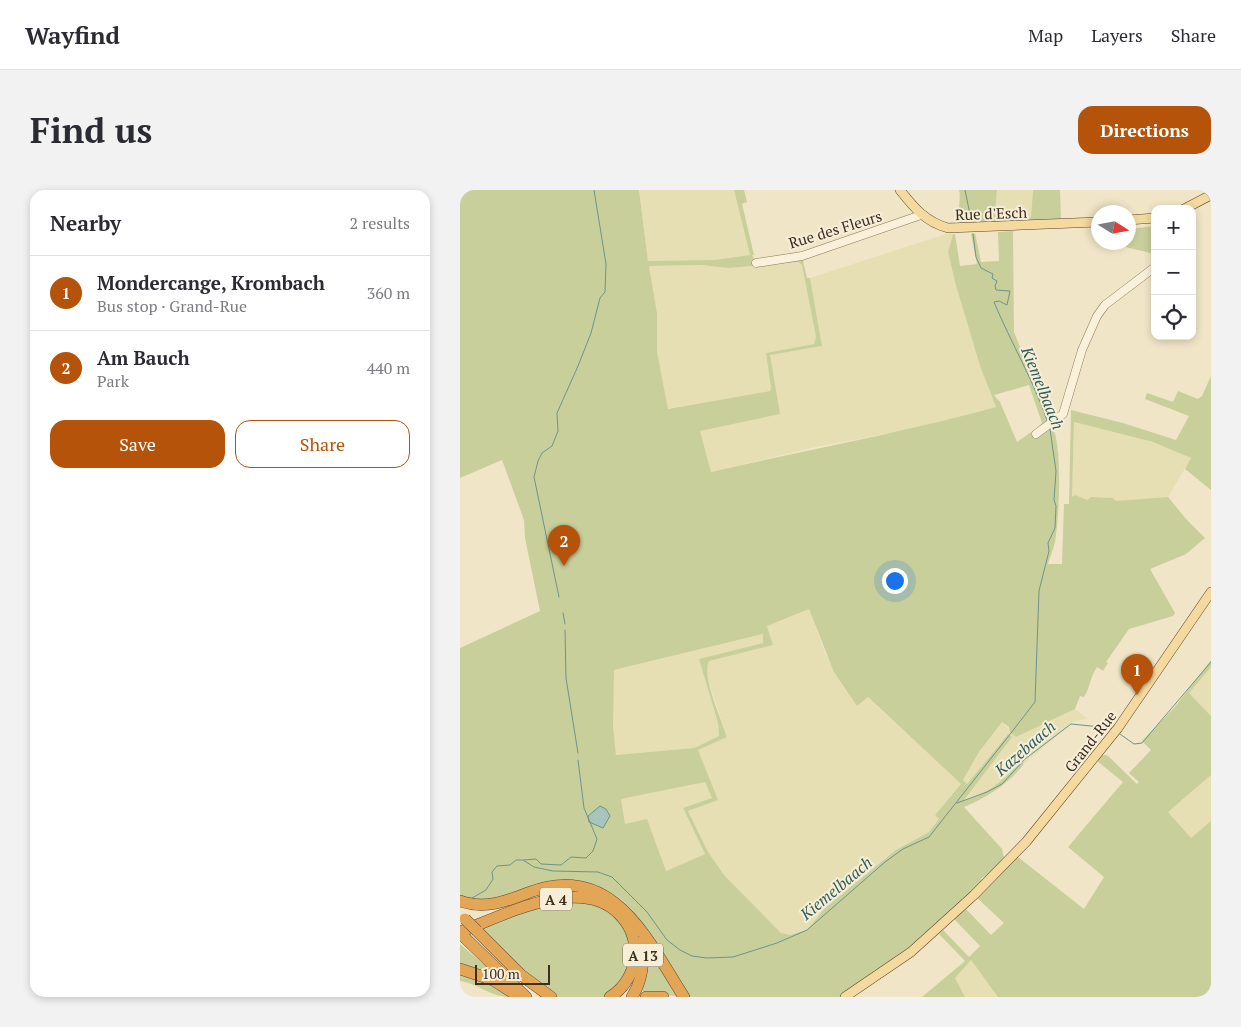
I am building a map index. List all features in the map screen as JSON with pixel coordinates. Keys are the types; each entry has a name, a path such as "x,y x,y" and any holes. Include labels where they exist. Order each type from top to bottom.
{"highway":[{"name":"A 4","path":"460,901 475,905 497,904 534,891 561,885 589,888 606,896 628,914 684,997"},
{"path":"464,927 481,918 556,893 581,892 606,896"},
{"name":"A 4","path":"464,927 555,899 574,897 599,901 613,908 625,920 635,954 631,973 621,989 610,997"},
{"name":"A 13","path":"628,914 640,937 643,955 641,975 632,997"},
{"path":"464,927 526,997"},
{"path":"464,927 539,997"},
{"path":"464,927 552,997"},
{"path":"460,969 493,980 521,997"},
{"path":"646,997 663,997"}],"main road":[{"name":"Rue d'Esch","path":"900,190 921,215 938,225 959,229 1091,222"},
{"path":"1192,205 1211,195"},
{"path":"1136,219 1151,218"},
{"name":"Grand-Rue","path":"845,997 911,952 974,895 1026,842 1102,749 1211,592"}],"street":[{"name":"Rue des Fleurs","path":"756,263 802,256 921,215"},
{"path":"1036,434 1063,414 1082,350 1097,316 1105,305 1151,270"}],"shaded area":[{"path":"639,190 734,190 750,255 714,260 648,261"},
{"path":"997,190 1033,190 1031,217 997,219 995,214"},
{"path":"949,233 953,234 948,252 955,282 980,366 996,407 932,425 816,447 711,472 700,431 779,414 770,355 822,346 810,278"},
{"path":"794,262 802,264 816,337 814,344 766,353 770,391 665,409 650,401 657,313 649,266 701,265 728,268"},
{"path":"1074,422 1153,442 1191,458 1168,497 1116,501 1113,498 1091,497 1087,500 1072,497"},
{"path":"809,609 825,653 857,706 867,697 961,784 935,815 939,819 929,832 896,850 825,908 807,930 790,935 781,933 724,875 708,853 688,811 717,800 698,750 727,736 709,683 706,666 708,661 773,645 766,626"},
{"path":"764,634 763,643 699,659 718,723 719,736 694,748 616,755 606,672"},
{"path":"1211,667 1211,716 1189,693"},
{"path":"1075,709 1088,719 1074,721 1024,764 1021,762 1003,781 987,792 963,800 1011,738 1007,734 967,784 963,780 979,752 1002,722 1016,737"},
{"path":"1211,775 1211,821 1191,838 1168,812"},
{"path":"705,782 713,798 683,809 705,854 663,872 625,824 621,799"},
{"path":"971,960 998,997 965,997 955,978"}],"green space":[{"path":"460,190 639,190 648,261 714,260 750,255 734,190 744,190 747,202 742,204 754,255 752,255 756,263 802,256 807,278 810,278 822,346 770,355 780,414 700,431 711,472 890,433 996,407 980,366 948,252 953,234 955,234 960,266 977,264 971,234 975,233 981,262 999,261 998,232 1013,231 1014,332 1050,421 1038,427 1042,423 1029,385 994,395 1000,402 1017,442 1034,430 1036,433 1052,427 1055,436 1059,465 1058,517 1055,542 1048,564 1062,564 1064,504 1069,504 1071,410 1123,423 1176,440 1189,416 1145,399 1147,393 1173,402 1178,391 1198,399 1202,396 1211,376 1211,490 1185,469 1191,458 1153,442 1074,422 1072,497 1075,495 1087,500 1091,497 1113,498 1116,501 1168,497 1205,538 1186,554 1150,569 1175,613 1173,616 1129,629 1106,662 1108,663 1103,671 1097,667 1086,694 1084,697 1080,696 1075,709 1016,737 1010,732 1009,727 1002,722 979,752 963,780 967,784 1008,734 1012,737 964,800 973,798 988,790 1021,762 1024,764 997,789 982,799 964,807 1002,849 1004,858 1007,858 981,879 983,881 910,950 839,997 687,997 632,910 620,898 605,890 589,885 485,902 460,897 460,648 540,611 525,538 524,520 502,460 460,478","holes":["798,262 802,265 816,337 814,344 766,353 770,391 668,409 657,352 657,313 649,266 701,265 728,268","809,609 834,672 857,706 868,697 961,784 935,815 939,819 929,832 896,850 825,908 807,930 790,935 781,933 724,875 708,852 688,811 718,800 698,750 727,737 710,687 707,668 709,661 773,645 767,626","763,634 763,643 699,659 718,723 719,736 694,748 616,755 613,726 614,670","705,782 712,798 683,808 705,854 666,871 647,819 625,824 621,799"]},
{"path":"959,190 997,190 995,214 997,219 1008,220 1031,217 1033,190 1060,190 1061,220 981,224 980,219 976,220 976,224 966,225 958,222"},
{"path":"1151,226 1151,253 1136,250 1136,228"},
{"path":"1211,660 1211,667 1189,693 1211,716 1211,775 1168,812 1191,838 1211,821 1211,997 998,997 971,960 955,978 965,997 922,997 965,961 939,934 943,930 969,957 980,946 954,919 965,908 991,935 1004,923 976,897 1018,857 1084,909 1104,877 1068,847 1123,782 1097,761 1102,755 1107,755 1137,784 1139,782 1129,773 1151,750 1142,741 1174,708"},
{"path":"567,901 598,904 624,925 632,954 623,979 605,997 556,997 546,991 478,929 540,906"},
{"path":"644,941 682,997 644,992 642,990"},
{"path":"460,944 497,976 460,967"},
{"path":"460,973 491,983 512,997 497,995 460,981"}],"water":[{"path":"600,806 606,809 610,816 603,828 589,822 588,816"}],"waterway":[{"path":"559,597 534,477 542,453 552,446 558,431 557,413 591,333 600,298 605,292 606,264 594,190"},
{"name":"Kiemelbaach","path":"965,190 972,224"},
{"name":"Kiemelbaach","path":"973,234 976,257 981,268 993,274 992,278 997,281 996,290 1010,291 1007,305 999,301 994,302 1036,392 1048,423"},
{"name":"Kiemelbaach","path":"1011,733 1035,702 1039,591 1049,551 1048,543 1055,528 1056,471 1050,429"},
{"path":"563,613 565,624"},
{"path":"565,630 566,678 578,753"},
{"name":"Kazebaach","path":"1120,734 1134,744 1142,743 1211,662"},
{"name":"Kazebaach","path":"957,803 987,792 1002,784 1025,759 1071,724 1111,728"},
{"name":"Kiemelbaach","path":"472,898 486,890 493,879 492,872 497,866 510,865 516,860 523,860 534,867 553,871 598,872 612,877 647,912 667,940 680,950 692,956 707,958 733,957 777,943 807,930 885,862 903,849 929,837 1011,733"},
{"path":"524,860 536,859 541,864 561,865 571,857 586,858 593,851 597,839 584,808 578,760"}],"place":[{"name":"Am Bauch","path":"564,566"},
{"name":"Mondercange, Krombach","path":"1137,695"}]}
